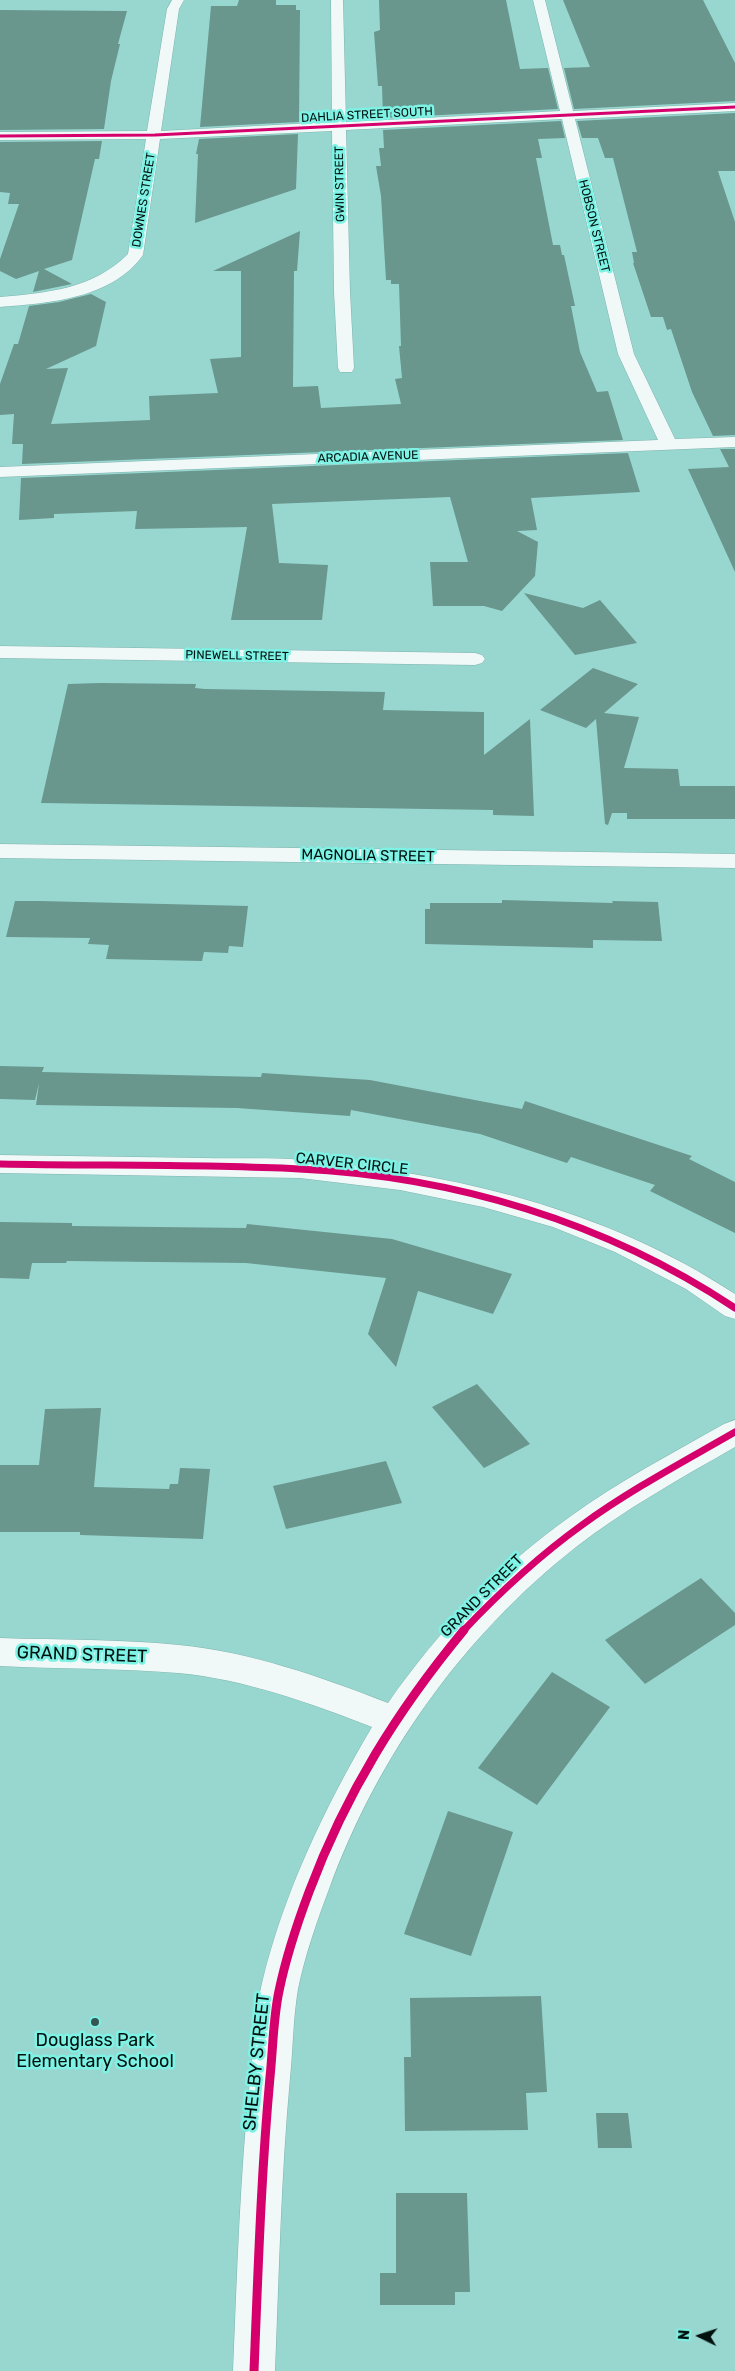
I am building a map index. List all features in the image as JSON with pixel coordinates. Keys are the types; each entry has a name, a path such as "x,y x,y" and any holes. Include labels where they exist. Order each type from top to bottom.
{"street":[{"name":"DOWNES STREET","path":"0,302 39,298 80,289 101,282 127,265 137,249 173,9 178,0"},
{"name":"GWIN STREET","path":"337,0 342,292 346,368"},
{"name":"HOBSON STREET","path":"539,0 626,354 669,445"},
{"name":"DAHLIA STREET SOUTH","path":"0,136 155,135 339,128 735,107"},
{"name":"ARCADIA AVENUE","path":"0,472 735,442"},
{"name":"PINEWELL STREET","path":"0,652 475,659"},
{"name":"MAGNOLIA STREET","path":"0,851 735,862"},
{"name":"CARVER CIRCLE","path":"0,1164 300,1169 410,1182 483,1197 581,1227 625,1245 696,1282 735,1308"},
{"name":"GRAND STREET","path":"0,1652 189,1660 234,1668 324,1693 394,1720 447,1648 517,1577 562,1539 634,1491 735,1432"},
{"name":"SHELBY STREET","path":"254,2371 265,2124 280,1983 320,1861 363,1771 394,1720"}],"building":[{"path":"239,0 276,0 276,5 296,5 296,10 300,10 299,122 200,127 211,6 237,6"},
{"path":"379,0 506,0 520,69 548,68 558,109 383,118 382,86 378,86 374,32 380,30"},
{"path":"563,0 703,0 735,63 735,101 574,109 564,68 590,67"},
{"path":"0,10 127,11 118,44 120,44 111,81 104,129 0,130"},
{"path":"735,113 735,171 718,171 735,222 735,435 713,436 692,392 671,329 667,330 663,317 651,317 633,263 632,252 637,252 613,158 605,158 598,138 582,138 577,121"},
{"path":"561,121 565,138 538,139 542,158 536,158 553,245 560,245 562,255 564,255 575,306 571,306 580,352 597,392 608,391 623,440 22,464 23,444 12,444 14,414 0,415 0,384 14,344 18,344 29,306 59,302 91,294 106,302 96,346 46,369 68,368 51,424 150,420 149,396 218,393 210,359 241,357 241,271 213,271 300,231 297,271 294,271 293,387 318,386 321,408 401,404 395,379 402,378 399,346 401,346 399,284 391,284 391,280 386,280 381,196 376,166 381,166 379,148 384,148 383,130"},
{"path":"298,134 296,189 195,223 198,154 196,154 199,139"},
{"path":"102,141 99,159 95,159 72,260 44,269 72,284 33,292 39,271 16,279 0,271 0,259 19,204 8,204 10,193 0,192 0,142"},
{"path":"720,449 735,449 735,572 688,469 729,467"},
{"path":"628,453 640,492 531,498 537,530 517,531 538,542 535,576 502,611 484,606 433,606 430,562 468,562 450,497 272,504 279,563 328,565 322,620 231,620 247,527 135,529 137,511 54,514 54,518 19,520 21,478"},
{"path":"524,593 583,608 600,600 637,643 575,655"},
{"path":"593,668 638,684 604,713 639,717 624,768 678,769 680,786 735,786 735,819 627,819 627,813 612,813 608,825 605,824 596,719 586,728 540,710"},
{"path":"68,684 196,684 195,688 205,689 385,692 383,710 484,712 484,755 530,719 534,816 493,815 493,810 41,803"},
{"path":"502,900 613,903 612,901 658,902 662,941 593,940 593,948 425,944 425,909 430,909 430,903 502,903"},
{"path":"15,901 248,906 243,947 229,946 228,953 204,952 202,961 106,959 109,945 88,944 90,938 6,937"},
{"path":"0,1066 44,1067 42,1072 261,1077 262,1073 370,1080 522,1109 525,1101 692,1156 689,1159 735,1182 735,1233 650,1191 655,1185 571,1157 567,1163 480,1134 351,1110 350,1116 237,1108 36,1105 39,1083 35,1100 0,1099"},
{"path":"0,1222 72,1223 72,1226 246,1228 247,1224 392,1239 512,1274 493,1314 418,1291 396,1367 368,1334 386,1278 246,1263 67,1261 66,1263 32,1263 29,1279 0,1278"},
{"path":"477,1384 530,1444 484,1468 432,1407"},
{"path":"101,1408 94,1487 169,1489 170,1484 178,1484 180,1468 210,1469 203,1539 80,1535 80,1532 0,1532 0,1465 39,1465 45,1409"},
{"path":"386,1461 402,1503 286,1529 273,1486"},
{"path":"701,1578 735,1613 735,1625 645,1684 605,1640"},
{"path":"552,1672 610,1707 537,1805 478,1768"},
{"path":"448,1811 513,1832 471,1956 404,1934"},
{"path":"541,1996 547,2092 526,2093 528,2130 405,2131 404,2057 411,2057 410,1998"},
{"path":"596,2113 628,2113 632,2148 598,2148"},
{"path":"396,2193 467,2193 470,2292 455,2292 455,2305 380,2305 380,2273 396,2273"}],"cycle path":[{"path":"0,136 155,135 735,107"},
{"path":"0,1164 300,1169 400,1180 483,1197 563,1220 625,1245 696,1282 735,1308"},
{"path":"254,2371 264,2146 279,1992 300,1917 323,1854 352,1794 384,1737 422,1682 464,1631 511,1583 562,1540 603,1510 735,1432"}],"place":[{"name":"Douglass Park Elementary School","path":"95,2022"}]}
